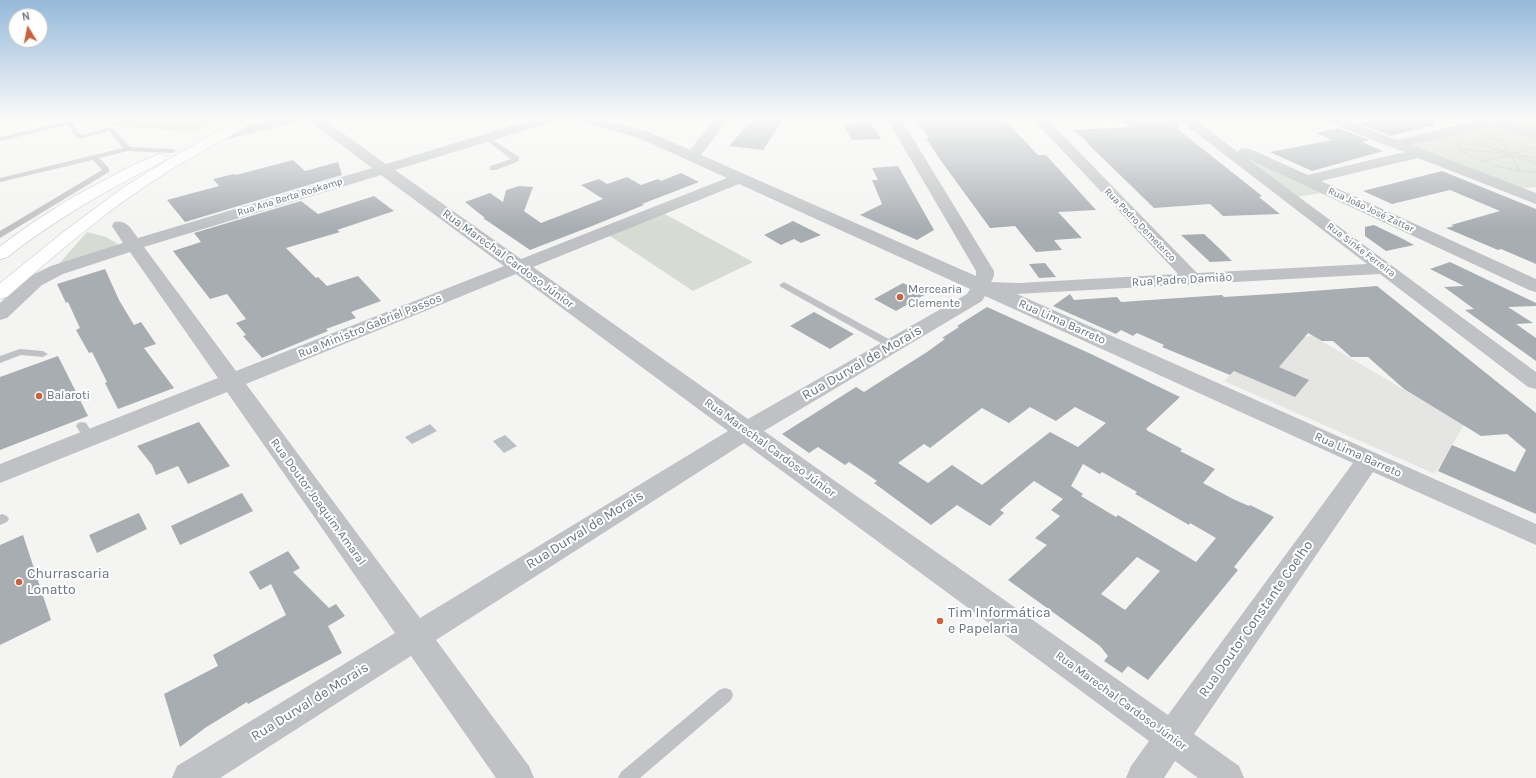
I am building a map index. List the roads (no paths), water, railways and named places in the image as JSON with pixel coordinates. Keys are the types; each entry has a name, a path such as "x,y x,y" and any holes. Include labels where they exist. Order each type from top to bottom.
{"main road":[{"path":"3,261 165,155"},
{"path":"0,292 50,250 107,206 184,155"}],"street":[{"name":"Rua Marechal Cardoso Júnior","path":"363,155 1226,778"},
{"name":"Rua Ana Berta Roskamp","path":"0,314 35,281 127,235 383,169 429,155"},
{"path":"916,155 985,271 985,276 980,285"},
{"name":"Rua Pedro Demeterco","path":"1074,155 1192,279"},
{"name":"Rua Sinke Ferreira","path":"1234,155 1536,382"},
{"name":"Rua João José Zattar","path":"1253,155 1536,286"},
{"path":"1307,180 1409,155"},
{"path":"1424,155 1534,196"},
{"name":"Rua Lima Barreto","path":"693,156 1536,535"},
{"name":"Rua Ministro Gabriel Passos","path":"0,474 86,432 232,381 740,178"},
{"name":"Rua Doutor Joaquim Amaral","path":"127,235 517,778"},
{"name":"Rua Padre Damião","path":"980,285 1018,289 1384,268"},
{"name":"Rua Durval de Morais","path":"190,778 746,431 975,297 980,285"},
{"name":"Rua Doutor Constante Coelho","path":"1143,778 1369,460"}],"lane":[{"path":"0,180 100,155"},
{"path":"493,168 516,159 511,155"},
{"path":"0,235 106,170 94,157"},
{"path":"784,285 892,345"},
{"path":"0,360 20,352 43,354"},
{"path":"627,778 725,695"}],"place":[{"name":"Mercearia Clemente","path":"900,297"},
{"name":"Balaroti","path":"39,396"},
{"name":"Churrascaria Lonatto","path":"19,582"},
{"name":"Tim Informática e Papelaria","path":"940,621"}]}
